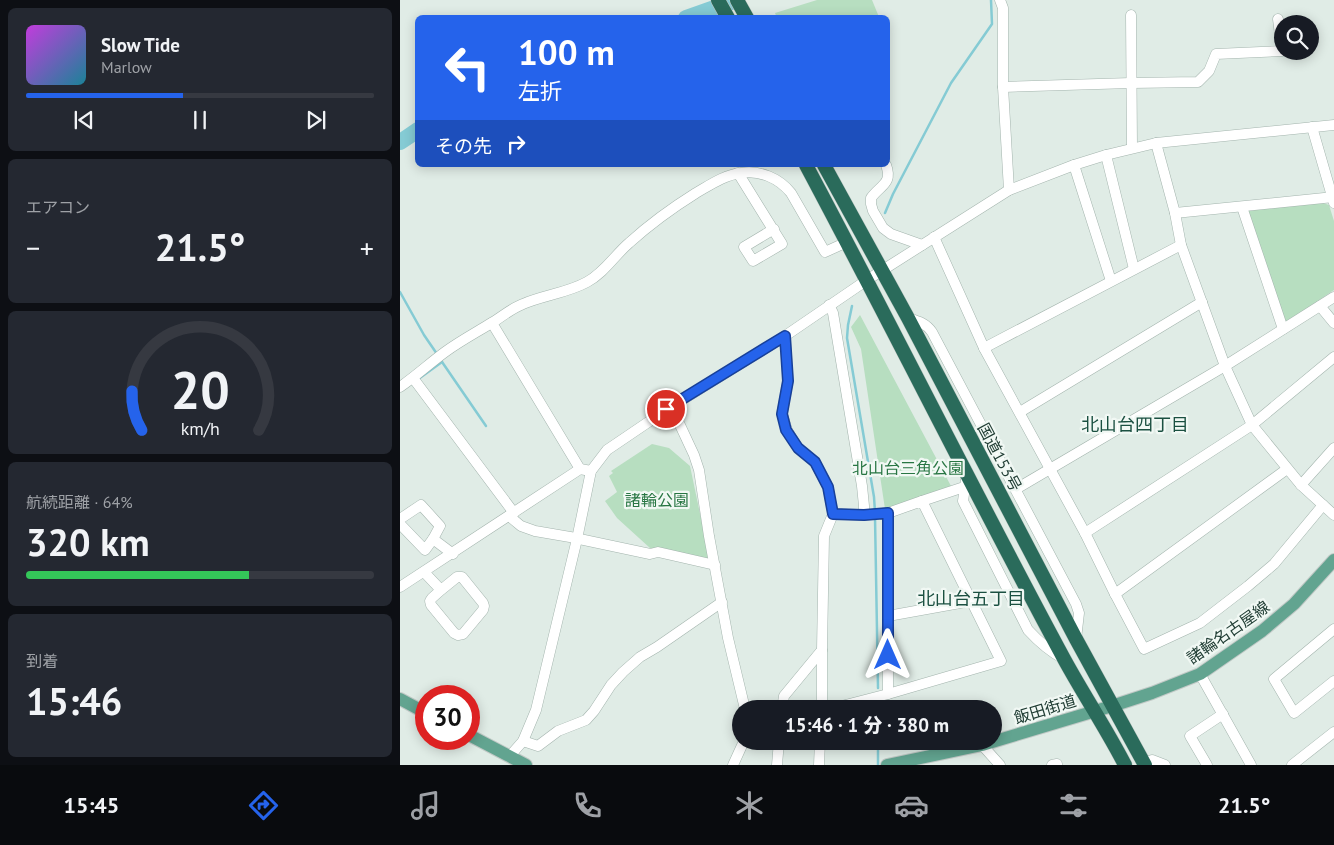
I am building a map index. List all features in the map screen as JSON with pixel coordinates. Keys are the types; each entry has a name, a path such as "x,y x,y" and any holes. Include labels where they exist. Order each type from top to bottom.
{"highway":[{"path":"718,0 726,15"},
{"path":"737,0 745,15"},
{"path":"807,167 867,280 965,480 1125,765"},
{"name":"国道153号","path":"825,167 908,318 1076,639 1145,764"}],"main road":[{"name":"諸輪名古屋線","path":"1095,711 1152,693 1200,674 1254,637 1288,610 1334,560"},
{"path":"400,699 415,707"},
{"name":"飯田街道","path":"1002,739 1095,711"},
{"path":"480,743 505,761 526,765"},
{"name":"飯田街道","path":"887,765 958,750"}],"street":[{"path":"1000,0 1003,8 1003,87 1009,190"},
{"path":"1131,15 1132,148"},
{"path":"1003,87 1198,82 1209,71 1216,54 1274,51"},
{"path":"505,761 523,741 536,710 577,539 591,471 606,450 669,408 785,336 882,270 1009,190 1074,165 1156,143 1334,125"},
{"path":"1175,213 1333,199 1312,127"},
{"path":"1156,143 1175,213 1181,245 1225,366 1252,425 1301,485 1334,515"},
{"path":"1106,155 1134,269"},
{"path":"1074,165 1112,281"},
{"path":"887,167 889,174 888,180 870,198 873,211 883,228 891,234 922,245"},
{"path":"400,387 446,351 521,304 544,296 568,291 588,282 628,244 680,203 718,180 738,173 765,175 786,187 825,252 847,242"},
{"path":"738,173 774,229"},
{"path":"1242,207 1283,329"},
{"path":"934,237 984,348 1085,533 1114,594 1144,649 1200,623 1248,586 1274,564 1323,505"},
{"path":"984,348 1181,245"},
{"path":"1016,489 1225,366 1334,297"},
{"path":"1020,412 1202,302"},
{"path":"829,305 833,313 866,515"},
{"path":"1320,306 1334,323"},
{"path":"908,318 923,322 929,327 1016,489 1076,604 1079,613 1076,639"},
{"path":"492,323 580,469"},
{"path":"785,336 788,381 782,414 786,430 798,448 815,462 828,487 833,514 824,536 822,700"},
{"path":"1085,533 1252,425 1334,357"},
{"path":"413,378 517,524 528,529 650,554 658,552 715,565"},
{"path":"669,408 687,440 699,470 728,638 743,700"},
{"path":"1301,485 1334,448"},
{"path":"400,587 580,469 591,471"},
{"path":"1114,594 1287,469"},
{"path":"833,514 885,514 922,501 965,480"},
{"path":"865,700 1001,661 922,501"},
{"path":"400,519 421,505 440,526 425,550 400,524"},
{"path":"885,514 888,694"},
{"path":"433,539 453,554"},
{"path":"424,572 441,590"},
{"path":"458,577 462,578 483,604 483,610 463,634 458,635 454,632 432,605 430,601 441,590 458,577"},
{"path":"888,616 971,601"},
{"path":"523,741 538,746 558,731 586,720 611,685 640,656 657,647 722,602"},
{"path":"1334,629 1274,679 1294,713 1334,681"},
{"path":"783,700 784,696 822,650"},
{"path":"1200,674 1251,765"},
{"path":"1207,765 1190,736 1223,714"},
{"path":"1292,765 1334,732"},
{"path":"734,765 740,750"},
{"path":"777,765 778,750"},
{"path":"819,765 820,750"},
{"path":"986,750 1000,765"},
{"path":"1145,764 1152,760 1164,765"},
{"path":"1052,765 1057,765"}],"green space":[{"path":"817,0 872,0 878,15 776,15 775,13"},
{"path":"1323,203 1329,205 1334,221 1334,290 1285,323 1246,211"},
{"name":"北山台三角公園","path":"860,315 951,486 885,509 861,349 851,327"},
{"name":"諸輪公園","path":"652,444 669,448 690,466 710,561 650,548 617,518 605,501 617,492 609,476 613,473 611,471"}],"waterway":[{"path":"694,15 737,0"},
{"path":"885,213 951,83 992,24 991,0"},
{"path":"400,142 415,132"},
{"path":"400,292 437,354"},
{"path":"852,306 847,338 875,512"},
{"path":"440,359 486,426"},
{"path":"417,380 442,362"},
{"path":"875,517 878,688"},
{"path":"878,750 878,765"}],"district":[{"name":"北山台四丁目","path":"1135,425"},
{"name":"北山台五丁目","path":"971,599"}],"route":[{"path":"666,409 785,336 788,381 782,414 786,430 798,448 815,462 828,487 833,514 864,515 888,513 888,655"}]}
